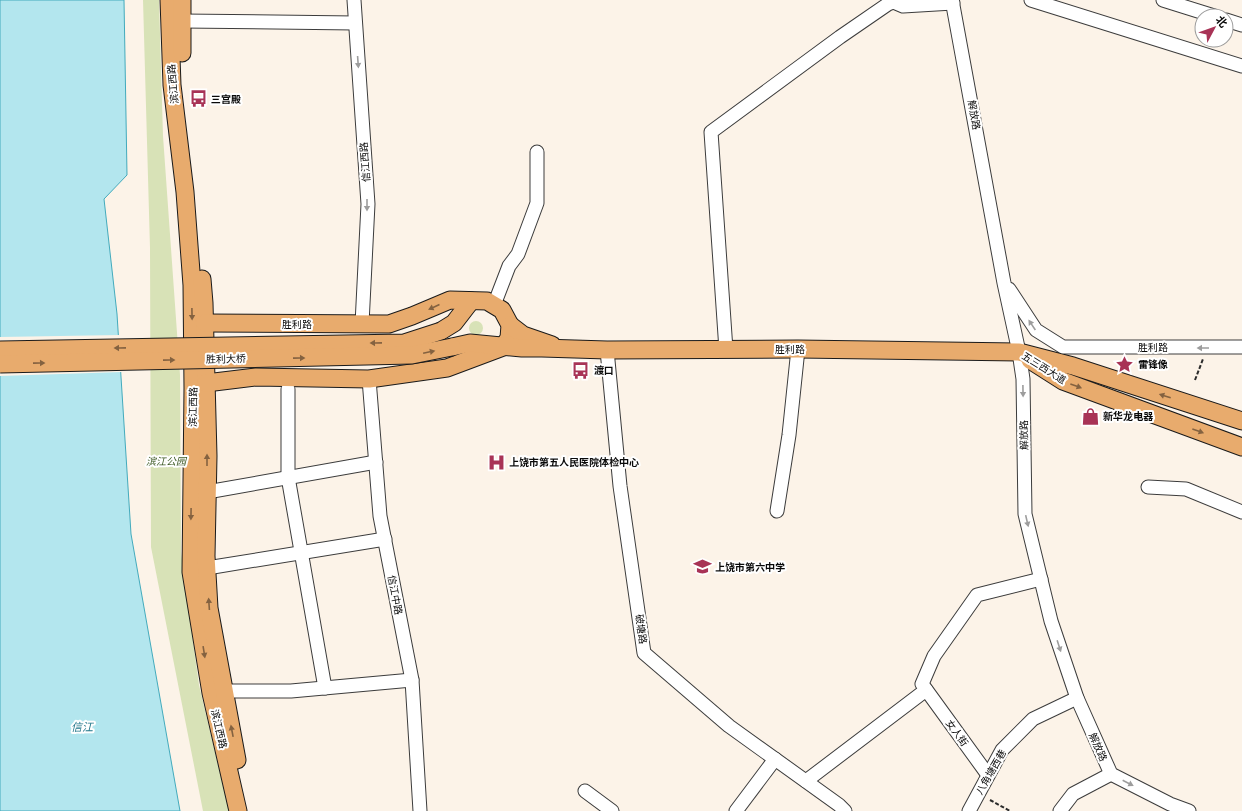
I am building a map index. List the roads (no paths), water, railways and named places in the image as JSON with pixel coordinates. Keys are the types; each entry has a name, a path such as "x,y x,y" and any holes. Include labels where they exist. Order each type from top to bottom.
{"main road":[{"name":"滨江西路","path":"169,0 172,85 185,192 192,285 193,388 191,572 211,693 238,811"},
{"name":"滨江西路","path":"182,0 182,63 196,199 205,322 207,568 209,608 247,811"},
{"name":"胜利路","path":"205,322 256,326 323,327 362,324 389,324 450,300 487,301 494,304"},
{"name":"胜利大桥","path":"0,350 404,343 441,331 454,324 471,301"},
{"path":"494,304 502,310 510,325 523,335 562,348"},
{"path":"206,383 265,375 330,374 369,379 448,368 503,347 509,338 510,325"},
{"path":"256,326 241,329 236,346 238,360 244,369 265,375"},
{"name":"胜利大桥","path":"0,364 412,356 470,344 531,349 562,348"},
{"name":"胜利路","path":"562,348 608,350 798,349 1018,352"},
{"name":"五三西大道","path":"1018,352 1073,366 1242,421"},
{"name":"五三西大道","path":"1018,352 1063,381 1242,447"}],"street":[{"name":"信江西路","path":"354,0 368,204 362,324"},
{"path":"1031,0 1242,66"},
{"path":"1163,0 1194,10"},
{"path":"726,350 711,132 891,1 903,6 953,1"},
{"name":"解放路","path":"953,1 1004,283 1023,379 1025,514 1051,621 1077,698 1110,774"},
{"path":"182,21 355,23"},
{"path":"494,304 509,266 518,254 537,203 537,152"},
{"name":"胜利路","path":"1004,283 1036,330 1063,347 1242,348"},
{"path":"777,511 789,435 798,349"},
{"name":"破塘路","path":"608,350 620,486 644,653 729,726 839,805 845,811"},
{"name":"信江中路","path":"369,379 380,516 412,680 420,811"},
{"path":"288,389 288,477 325,688"},
{"path":"207,492 376,462"},
{"path":"1148,488 1186,490 1242,512"},
{"path":"207,568 385,539"},
{"path":"806,781 926,690 922,684 934,656 978,595 1041,579"},
{"path":"224,691 291,691 412,680"},
{"name":"女人街","path":"926,690 988,775"},
{"name":"八角塘西巷","path":"968,811 1002,750 1032,719 1077,698"},
{"path":"736,811 775,759"},
{"path":"1060,811 1073,794 1110,774 1168,808 1189,811"},
{"path":"585,791 612,811"}],"water":[{"name":"信江","path":"0,0 124,0 127,175 104,199 117,314 131,534 180,811 0,811"}],"place":[{"name":"三宫殿","path":"198,99"},
{"name":"雷锋像","path":"1125,364"},
{"name":"渡口","path":"581,370"},
{"name":"新华龙电器","path":"1090,416"},
{"name":"上饶市第五人民医院体检中心","path":"496,462"},
{"name":"上饶市第六中学","path":"702,567"}],"park label":[{"name":"滨江公园","path":"166,461"}]}
